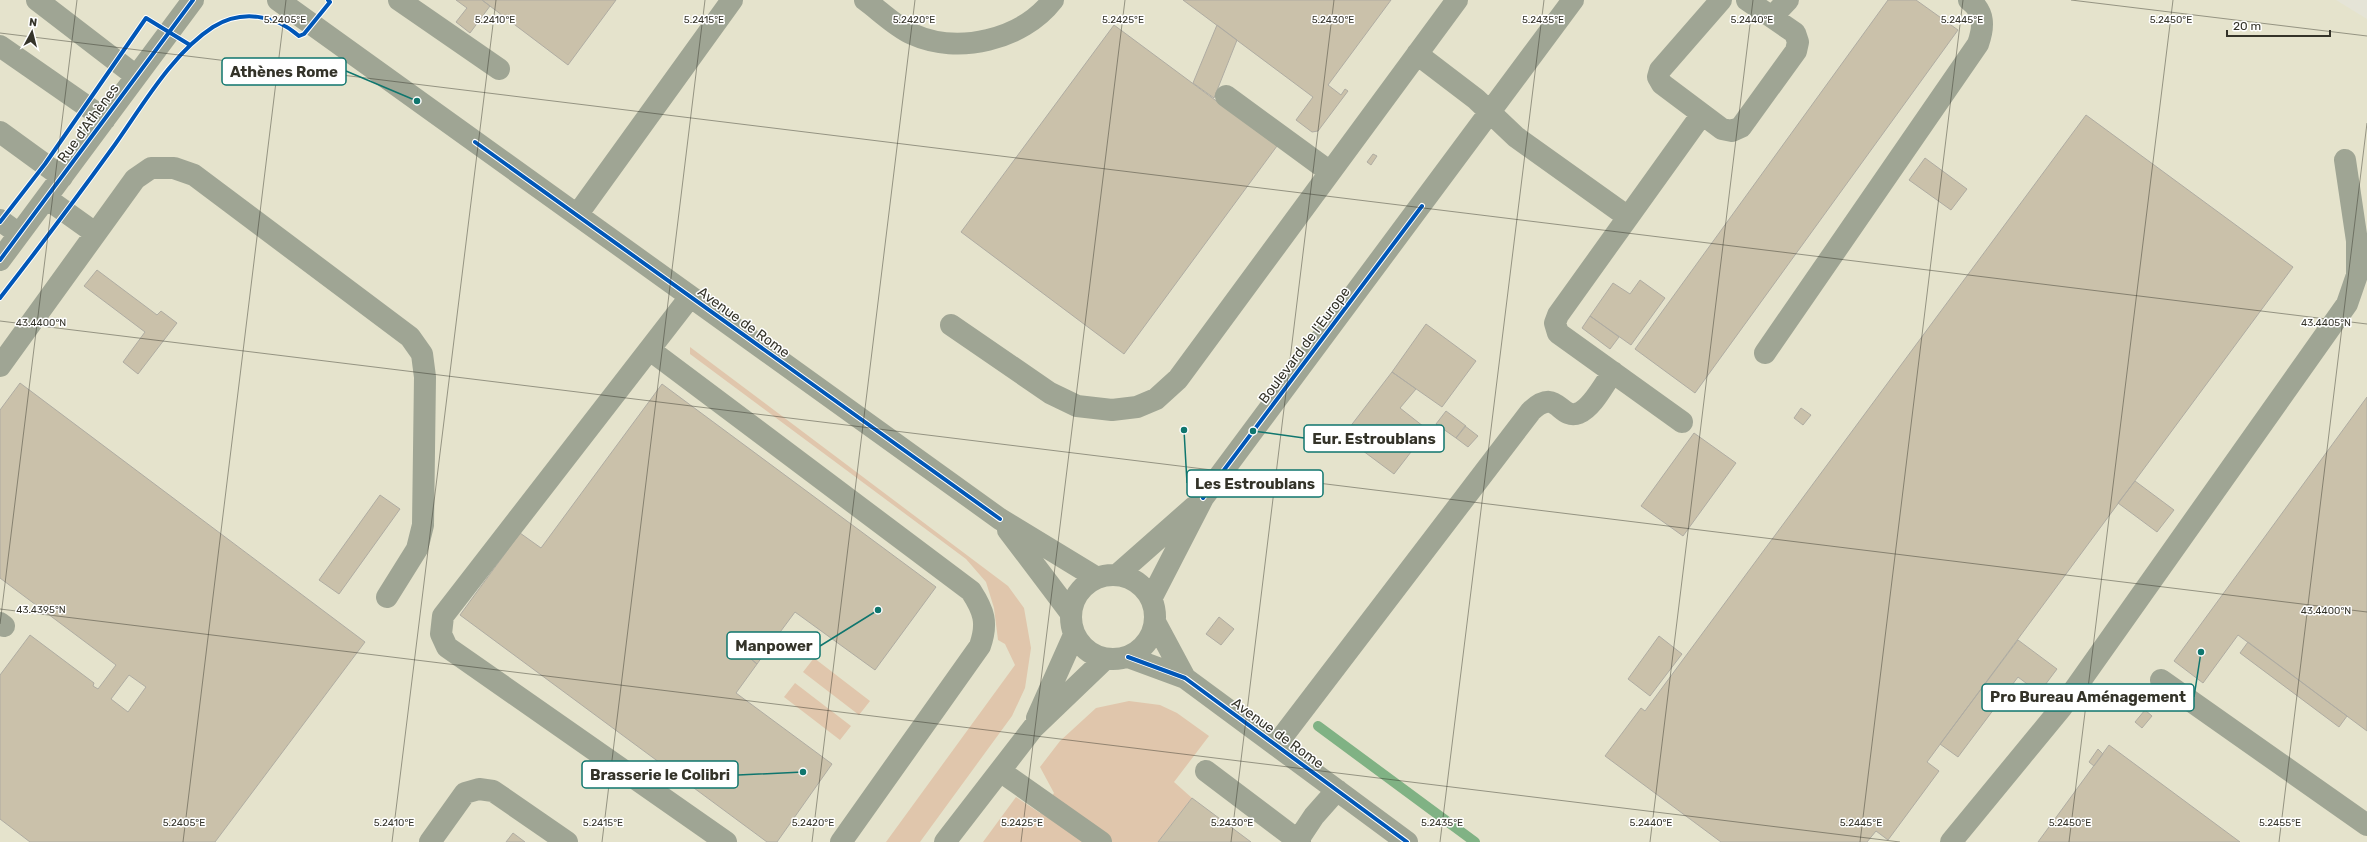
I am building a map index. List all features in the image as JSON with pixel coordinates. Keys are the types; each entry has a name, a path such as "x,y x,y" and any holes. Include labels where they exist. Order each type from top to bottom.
{"street":[{"path":"36,0 136,76"},
{"name":"Rue d'Athènes","path":"0,260 193,0"},
{"name":"Avenue de Rome","path":"278,0 1000,519 1107,577"},
{"path":"399,0 499,69"},
{"path":"577,215 732,0"},
{"path":"865,0 912,34 945,44 977,43 1017,30 1044,12 1053,0"},
{"path":"951,325 1050,393 1077,406 1112,410 1138,407 1156,399 1178,379 1456,0"},
{"name":"Boulevard de l'Europe","path":"1151,599 1203,498 1573,0"},
{"path":"1721,0 1660,70 1658,77 1662,84 1722,129 1732,131 1741,127 1796,51 1798,42 1795,33 1747,0"},
{"path":"1772,17 1788,0"},
{"path":"1765,353 1978,44 1983,30 1981,14 1969,0"},
{"path":"0,46 105,119"},
{"path":"1417,54 1466,90 1516,137 1628,217"},
{"path":"1226,96 1330,172"},
{"path":"1682,422 1558,333 1555,323 1558,315 1702,114"},
{"path":"0,132 62,177"},
{"path":"1951,842 2062,707 2346,304 2357,275 2357,240 2345,160"},
{"path":"0,366 95,233 136,179 151,168 174,168 194,175 410,338 422,354 425,377 423,525 417,550 387,598"},
{"path":"46,198 95,233"},
{"path":"0,220 19,234"},
{"path":"690,297 443,616 441,634 447,647 726,842"},
{"path":"650,350 971,591 981,606 986,629 980,646 841,842"},
{"path":"1276,745 1531,411 1540,402 1550,401 1570,414 1579,413 1586,408 1613,372"},
{"name":"Boulevard de l'Europe","path":"1107,577 1203,498"},
{"name":"Avenue de Rome","path":"1000,519 1070,612"},
{"path":"1107,577 1131,579 1143,587 1151,599 1155,622 1152,633 1146,644 1138,652 1128,657 1105,659 1092,654 1081,646 1074,635 1070,612 1079,592 1087,583 1107,577"},
{"name":"Avenue de Rome","path":"1155,622 1185,678"},
{"path":"1033,728 1074,635"},
{"name":"Avenue de Rome","path":"1128,657 1185,678 1407,842"},
{"path":"945,842 1033,728 1105,659"},
{"path":"2161,680 2367,825"},
{"path":"1000,771 1101,842"},
{"path":"1206,771 1299,841 1314,816 1337,790"},
{"path":"430,842 465,794 479,789 493,791 567,842"}],"shaded area":[{"path":"0,0 2336,0 2367,19 2367,842 0,842"},
{"path":"690,347 1008,586 1024,608 1031,648 1025,688 1012,716 920,842 886,842 1015,665 1005,644 998,640 994,608 986,582 966,559 690,354"},
{"path":"814,658 870,701 859,715 803,672"},
{"path":"795,683 851,726 840,740 784,697"},
{"path":"1129,701 1160,705 1177,713 1209,736 1174,782 1192,798 1158,842 983,842 1016,797 1040,813 1054,793 1040,767 1060,741 1096,708"}],"building":[{"path":"456,0 482,0 490,6 470,33 456,22 467,8"},
{"path":"482,0 616,0 568,65"},
{"path":"1183,0 1391,0 1328,85 1341,95 1345,89 1348,91 1318,131 1312,132 1296,120 1313,97"},
{"path":"1888,0 1916,0 1958,30 1695,393 1635,349"},
{"path":"1114,25 1277,146 1124,354 961,232"},
{"path":"1217,25 1237,40 1214,98 1193,83"},
{"path":"2086,115 2293,267 1927,762 1939,771 1888,840 1876,831 1867,842 1721,842 1605,756 1641,708 1645,711"},
{"path":"1373,154 1377,156 1371,165 1367,162"},
{"path":"1925,158 1967,189 1951,210 1909,180"},
{"path":"97,270 157,315 161,311 177,323 138,374 123,362 145,332 84,286"},
{"path":"1640,280 1665,298 1631,345 1590,316 1613,283 1630,294"},
{"path":"1590,316 1619,337 1610,349 1582,328"},
{"path":"1426,324 1476,361 1442,407 1392,372"},
{"path":"1392,372 1416,389 1400,408 1428,430 1394,474 1343,436"},
{"path":"20,383 365,642 215,842 30,842 0,819 0,675 30,635 94,683 93,686 98,689 116,665 0,578 0,410","holes":["129,675 146,687 128,712 111,699"]},
{"path":"662,384 936,587 875,670 795,612 775,639 769,635 751,659 757,664 736,693 832,764 777,842 767,842 460,615 520,533 541,548"},
{"path":"2367,397 2367,731 2238,635 2203,683 2174,661"},
{"path":"1801,408 1811,415 1803,425 1794,418"},
{"path":"1446,411 1466,426 1456,438 1436,424"},
{"path":"1465,426 1478,436 1468,447 1456,438"},
{"path":"1694,433 1736,463 1683,536 1641,506"},
{"path":"2135,481 2174,510 2157,532 2118,503"},
{"path":"380,495 400,509 339,594 319,580"},
{"path":"1219,617 1234,629 1221,645 1206,634"},
{"path":"769,635 775,639 757,664 751,659"},
{"path":"1659,636 1682,654 1650,696 1628,679"},
{"path":"2018,640 2057,669 2039,693 2018,677 1958,757 1940,744"},
{"path":"2248,642 2347,716 2339,727 2240,653"},
{"path":"2145,710 2152,716 2142,728 2135,722"},
{"path":"2109,745 2240,842 2038,842"},
{"path":"2098,749 2103,754 2094,766 2089,762"},
{"path":"1192,798 1251,842 1158,842"},
{"path":"513,833 525,842 506,842"}],"waterway":[{"path":"1318,726 1475,842"}],"cycle path":[{"path":"0,260 193,0"},
{"path":"0,298 84,187 157,84 183,52 198,38 224,21 247,16 269,19 280,23 299,36 304,34 330,2 328,0"},
{"path":"0,222 45,164 146,18 190,45"},
{"path":"475,142 1000,519"},
{"path":"1203,498 1422,206"},
{"path":"1128,657 1185,678 1407,842"}],"place":[{"name":"Athènes Rome","path":"417,101"},
{"name":"Les Estroublans","path":"1184,430"},
{"name":"Eur. Estroublans","path":"1253,431"},
{"name":"Manpower","path":"878,610"},
{"name":"Pro Bureau Aménagement","path":"2201,652"},
{"name":"Brasserie le Colibri","path":"803,772"}]}
